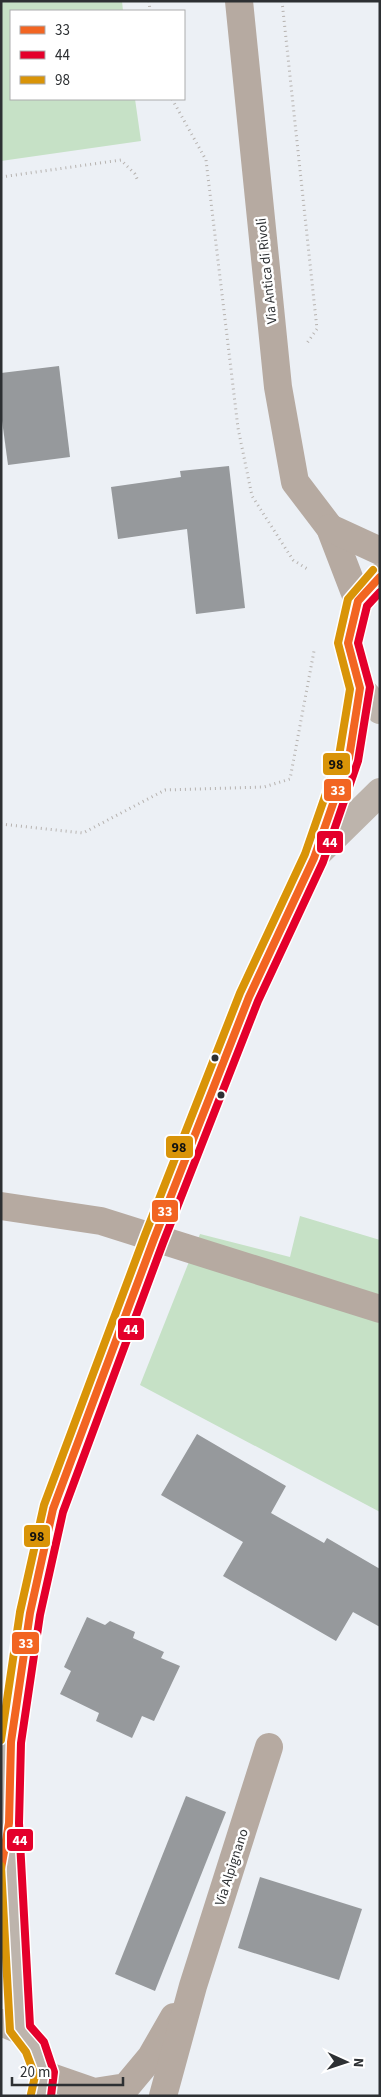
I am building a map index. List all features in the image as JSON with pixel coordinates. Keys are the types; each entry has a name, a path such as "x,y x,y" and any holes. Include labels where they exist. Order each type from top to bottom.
{"street":[{"name":"Via Antica di Rivoli","path":"238,1 278,387 295,482 330,528"},
{"path":"330,528 380,551"},
{"path":"330,528 358,601"},
{"path":"43,2085 35,2047 11,2027 9,1823 13,1732 30,1613 53,1509 154,1239 249,997 314,858 349,758 360,688 348,642 358,601 380,577"},
{"path":"360,688 380,710"},
{"path":"314,858 380,792"},
{"path":"1,1206 101,1221 380,1309"},
{"name":"Via Alpignano","path":"163,2096 193,1986 269,1747"},
{"path":"1,1870 9,1823"},
{"name":"Via Alpignano","path":"43,2085 94,2092 126,2087 151,2056 193,1986"}],"path":[{"path":"278,387 317,329 282,1"},
{"path":"1,177 121,160 138,181"},
{"path":"1,824 83,834 165,790 264,787 290,780 315,648"}],"green space":[{"path":"1,1 122,1 123,10 10,10 10,100 135,100 141,141 1,161"},
{"path":"300,1216 380,1240 380,1512 140,1385 200,1234 290,1257"}],"building":[{"path":"59,366 70,457 8,465 1,413 1,373"},
{"path":"229,466 245,608 196,614 187,529 118,539 111,487 181,477 180,471"},
{"path":"197,1434 286,1486 271,1513 324,1543 327,1538 380,1569 380,1627 353,1612 336,1641 223,1576 243,1542 161,1495"},
{"path":"87,1617 105,1625 110,1621 135,1632 133,1638 164,1652 161,1658 180,1666 154,1721 142,1716 132,1738 96,1721 99,1713 60,1694 71,1671 64,1667"},
{"path":"186,1796 226,1812 155,1991 115,1974"},
{"path":"260,1877 362,1909 339,1980 238,1948"}],"transit line":[{"name":"98","path":"1,1740 20,1612 44,1505 145,1235 240,993 305,854 339,756 350,689 338,643 348,599 373,570"},
{"name":"33","path":"1,1869 9,1823 11,1742 30,1613 53,1509 154,1239 249,997 314,858 349,758 360,688 348,643 358,601 380,577"},
{"name":"44","path":"51,2096 54,2072 44,2042 30,2026 19,1823 21,1743 40,1615 63,1512 163,1243 258,1001 323,862 358,761 370,687 358,643 367,606 380,592"},
{"name":"98","path":"1,1866 10,2031 26,2052 35,2076 31,2094"}]}
